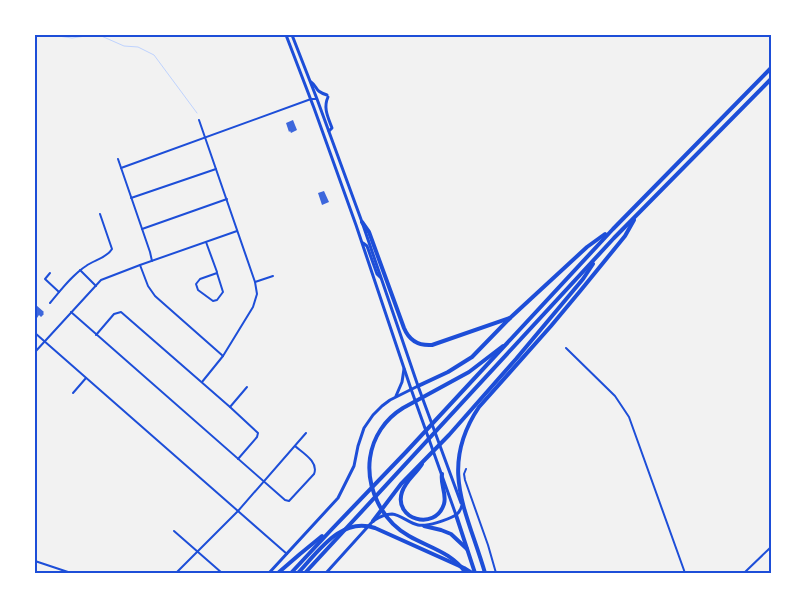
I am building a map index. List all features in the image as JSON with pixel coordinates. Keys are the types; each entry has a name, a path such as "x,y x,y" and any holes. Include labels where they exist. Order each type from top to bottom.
{"highway":[{"path":"291,573 613,229 771,68"},
{"path":"305,573 636,215 771,78"},
{"path":"485,573 463,507 458,478 458,466 466,430 483,402 551,326 626,236 636,215"},
{"path":"362,222 369,232 404,328 414,342 422,345 432,345 510,318"},
{"path":"418,386 466,362 510,318 587,247 613,229"},
{"path":"442,474 441,480 445,497 441,510 428,520 419,520 410,516 402,507 401,499 401,493 406,484 584,280 596,258"},
{"path":"466,573 451,557 410,537 389,520 377,502 372,490 369,471 370,456 376,437 387,421 403,408 472,369 510,340"},
{"path":"373,521 401,484 424,462"},
{"path":"456,514 473,573"},
{"path":"298,573 335,534 350,527 360,525 375,528 473,573"},
{"path":"424,526 451,534 468,551"},
{"path":"278,573 332,528"}],"main road":[{"path":"286,35 311,99 456,514"},
{"path":"292,35 362,222 418,386 463,507 456,514 424,526 414,524 393,514 386,514 373,521 326,573"},
{"path":"310,81 318,91 327,96 325,109 332,128 329,131"},
{"path":"362,243 367,246 377,274 382,279"},
{"path":"396,396 402,382 404,369"},
{"path":"269,573 338,498 354,466 364,428 373,415 396,396 418,386"}],"street":[{"path":"121,168 311,99 317,99"},
{"path":"199,120 238,231 255,282 257,294 254,308 223,356 202,382"},
{"path":"118,159 152,261"},
{"path":"131,198 216,169"},
{"path":"142,229 227,199"},
{"path":"50,303 80,270 110,254 112,249 100,214"},
{"path":"35,352 101,280 238,231"},
{"path":"206,242 217,273 222,292 217,300 213,301 198,290 196,284 200,279 217,273"},
{"path":"140,265 148,286 155,296 223,356"},
{"path":"80,270 96,286"},
{"path":"50,273 45,280 59,292"},
{"path":"255,282 273,276"},
{"path":"71,312 285,500 289,501 314,474 316,469 315,464 295,446"},
{"path":"96,335 114,314 121,312 202,382 258,433 257,437 238,459"},
{"path":"35,333 287,554"},
{"path":"566,348 615,396 629,417 685,573"},
{"path":"73,393 86,378"},
{"path":"230,407 247,387"},
{"path":"176,573 238,511 306,433"},
{"path":"466,470 464,474 465,480 496,573"},
{"path":"174,531 222,573"},
{"path":"744,573 771,547"},
{"path":"35,561 70,573"}],"building":[{"path":"293,120 297,130 291,133 286,123"},
{"path":"324,191 329,202 322,205 318,193"},
{"path":"36,305 44,312 41,317 39,315 37,318 35,317"}],"waterway":[{"path":"56,35 72,38 93,35"},
{"path":"99,35 124,46 138,47 154,55 197,113"}]}
